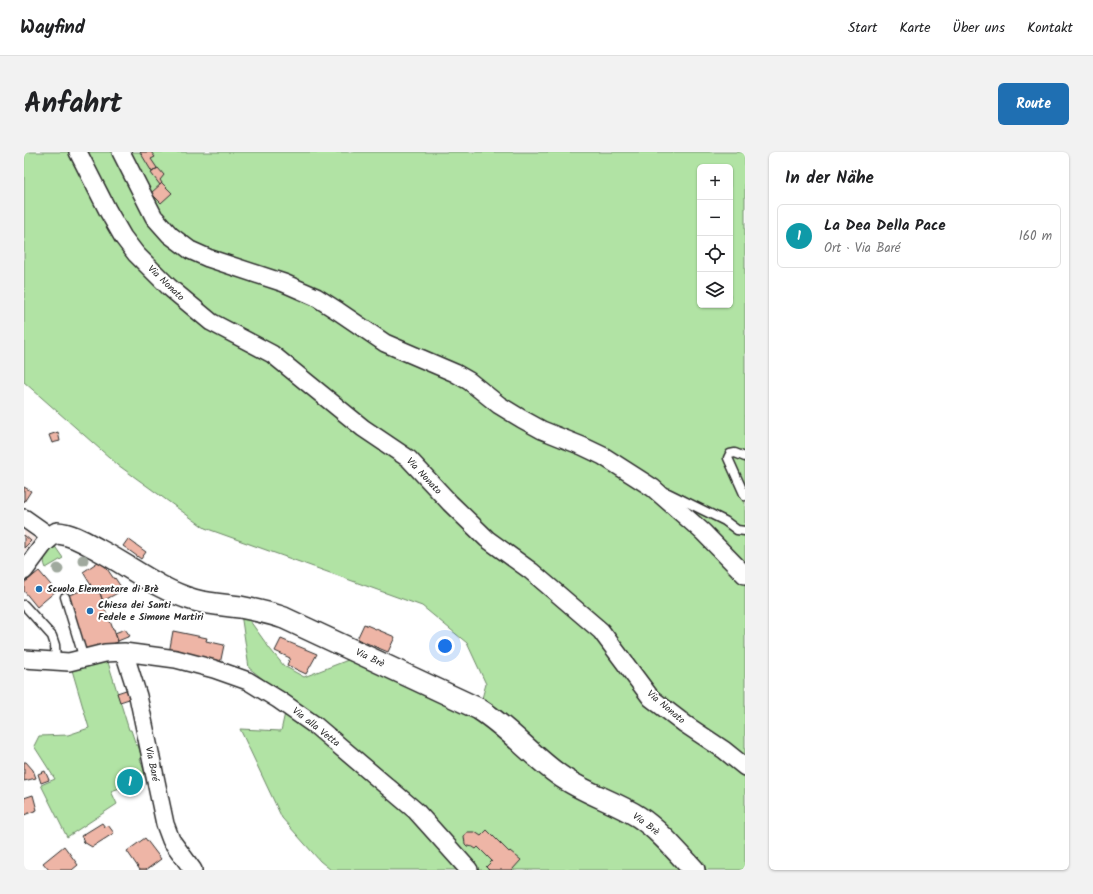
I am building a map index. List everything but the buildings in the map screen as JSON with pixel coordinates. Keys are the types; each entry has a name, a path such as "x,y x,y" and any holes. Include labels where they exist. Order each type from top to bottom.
{"street":[{"name":"Via Nonato","path":"78,152 123,237 136,254 169,287 211,322 272,354 363,428 409,459 450,503 487,539 521,563 597,628 607,638 651,698 685,724 724,750 745,767"},
{"path":"121,152 135,182 158,223 170,235 190,250 208,258 284,283 316,298 385,343 455,373 510,412 542,430 571,441 603,456 652,488 685,515 745,575"},
{"path":"24,518 54,535 36,553 24,571"},
{"name":"Via Brè","path":"54,535 66,535 79,540 146,579 195,600 253,610 284,618 479,709 498,722 558,775 630,812 648,824 694,870"},
{"name":"Via alla Vetta","path":"24,659 69,662 105,653 124,652 176,659 241,678 266,692 316,726 416,811 469,870"},
{"name":"Via Baré","path":"124,652 138,696 165,824 172,840 193,870"}],"lane":[{"path":"745,457 730,454 728,458 745,496"},
{"path":"652,488 669,494 725,521 739,531 745,531"},
{"path":"65,597 84,659"},
{"path":"24,605 52,636 55,645 56,661"}],"shaded area":[{"path":"24,530 35,539 24,552"}],"green space":[{"path":"24,152 745,152 745,870 331,870 320,861 282,818 240,729 281,731 288,699 249,668 240,607 284,666 304,677 348,660 359,653 479,709 486,684 467,643 422,606 205,528 118,465 24,382"},
{"path":"54,545 63,558 46,568 44,558"},
{"path":"107,659 129,730 131,730 136,745 138,745 142,758 140,759 145,774 143,775 144,780 136,783 137,788 121,792 120,788 111,791 117,804 67,837 41,785 55,779 34,746 39,736 68,735 89,728 72,670"}],"place":[{"name":"Scuola Elementare di Brè","path":"39,589"},
{"name":"Chiesa dei Santi Fedele e Simone Martiri","path":"90,611"},
{"name":"La Dea Della Pace","path":"130,782"}]}
